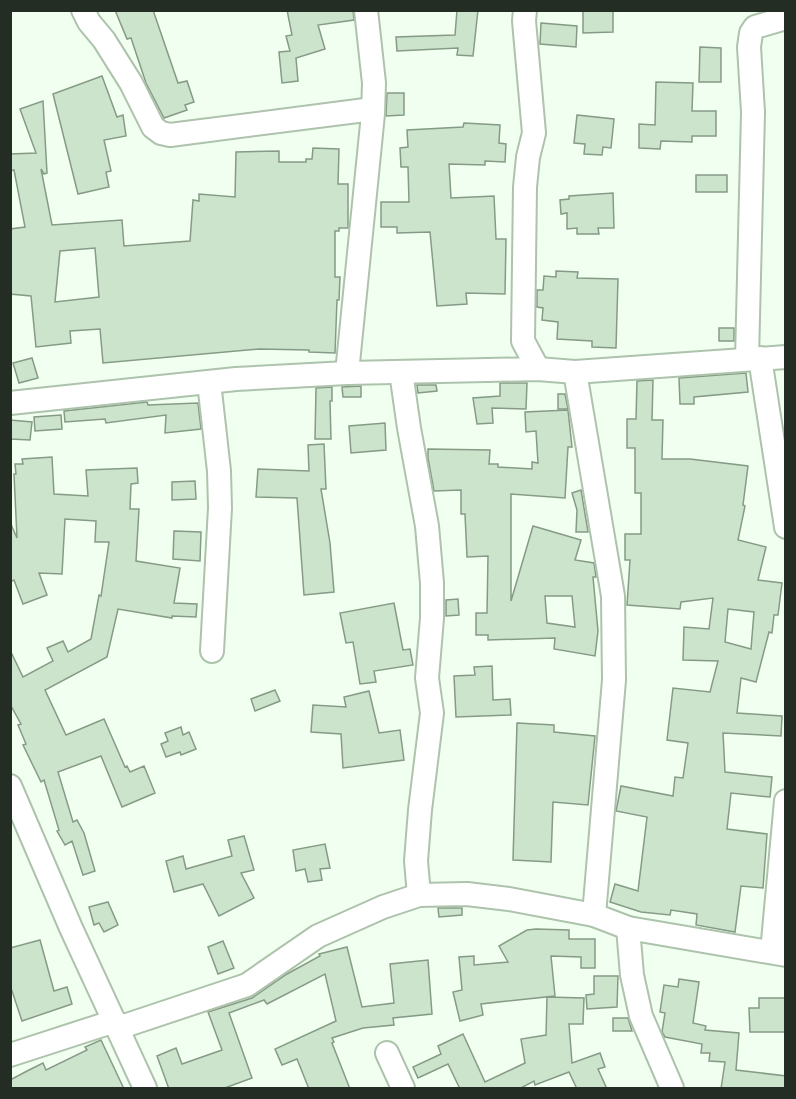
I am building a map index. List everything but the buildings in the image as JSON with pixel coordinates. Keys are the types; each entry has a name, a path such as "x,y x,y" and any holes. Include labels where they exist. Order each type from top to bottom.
{"street":[{"path":"83,10 88,22 104,40 131,83 153,127 161,133 170,135 373,109"},
{"path":"347,373 373,109 374,83 366,10"},
{"path":"525,10 524,21 534,133 528,157 524,208 523,341 538,369"},
{"path":"744,10 751,33 749,62 753,124 753,358 786,527"},
{"path":"751,33 755,27 763,23 786,18"},
{"path":"504,370 523,341"},
{"path":"12,400 236,379 347,373 538,369 575,372 786,357"},
{"path":"401,372 427,526 432,583 432,618 427,678 432,713 416,861 419,895"},
{"path":"575,372 613,596 614,680 594,915"},
{"path":"208,382 219,471 220,508 212,651"},
{"path":"10,786 71,928 145,1089"},
{"path":"10,1055 246,985 318,936 383,907 419,895 467,894 509,899 594,915 628,928 779,953 786,801"},
{"path":"628,928 632,975 641,1016 672,1089"},
{"path":"387,1053 403,1089"}]}
